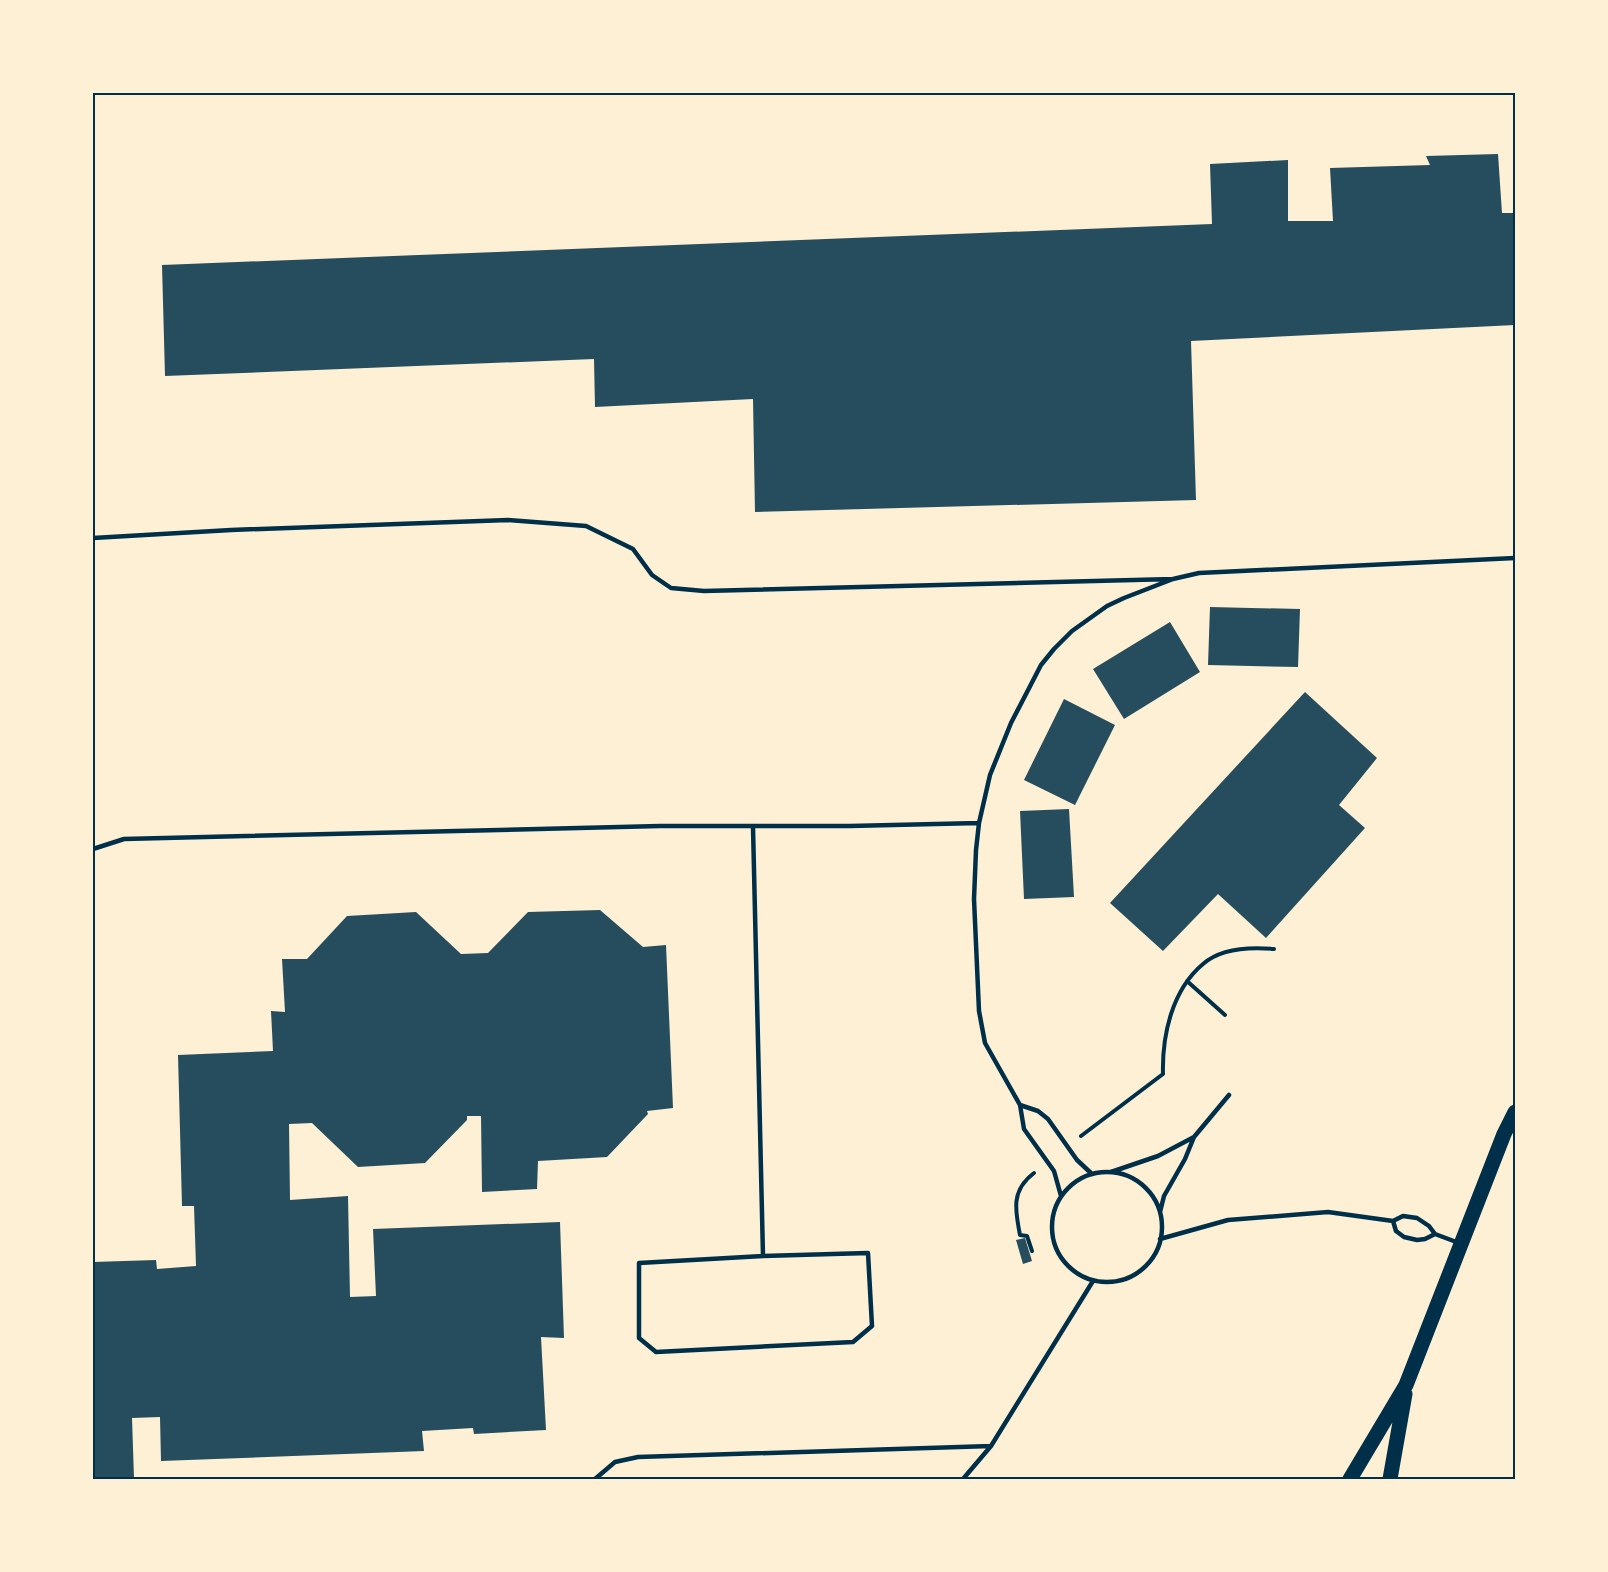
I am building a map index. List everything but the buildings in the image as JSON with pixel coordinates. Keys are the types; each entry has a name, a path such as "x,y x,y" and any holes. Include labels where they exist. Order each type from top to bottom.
{"main road":[{"path":"1350,1479 1406,1385 1504,1134 1515,1112"},
{"path":"1391,1476 1406,1385"}],"lane":[{"path":"93,538 231,530 508,520 586,526 633,549 652,575 671,588 704,591 1173,579"},
{"path":"1061,1196 1054,1171 1024,1129 1020,1105 985,1043 979,1011 974,899 979,824 990,775 1011,723 1041,665 1072,632 1107,606 1173,579 1199,573 1515,558"},
{"path":"93,849 124,839 640,826 979,824"},
{"path":"753,827 763,1256"},
{"path":"1160,1214 1164,1196 1185,1159 1194,1137 1229,1095"},
{"path":"1020,1105 1038,1110 1048,1119 1077,1160 1092,1174"},
{"path":"1110,1172 1136,1181 1147,1190 1160,1214 1162,1226 1160,1239 1154,1256 1143,1269 1128,1279 1111,1282 1093,1281 1077,1274 1064,1262 1056,1247 1052,1230 1054,1212 1061,1196 1078,1179 1092,1174 1110,1172 1158,1156 1194,1137"},
{"path":"1160,1239 1228,1221 1328,1212 1393,1221 1403,1216 1417,1218 1429,1226 1435,1234 1461,1244"},
{"path":"1393,1221 1396,1231 1404,1237 1417,1240 1435,1234"},
{"path":"868,1253 872,1326 853,1342 656,1352 639,1338 639,1263 763,1256 868,1253"},
{"path":"963,1479 991,1446 1093,1281"},
{"path":"595,1479 615,1462 638,1457 991,1446"}],"path":[{"path":"1080,1137 1163,1074 1164,1045 1176,1000 1187,981 1203,963 1242,949 1274,949"},
{"path":"1187,981 1225,1015"},
{"path":"1032,1251 1026,1236 1020,1236 1015,1211 1016,1200 1024,1180 1037,1171"}]}
